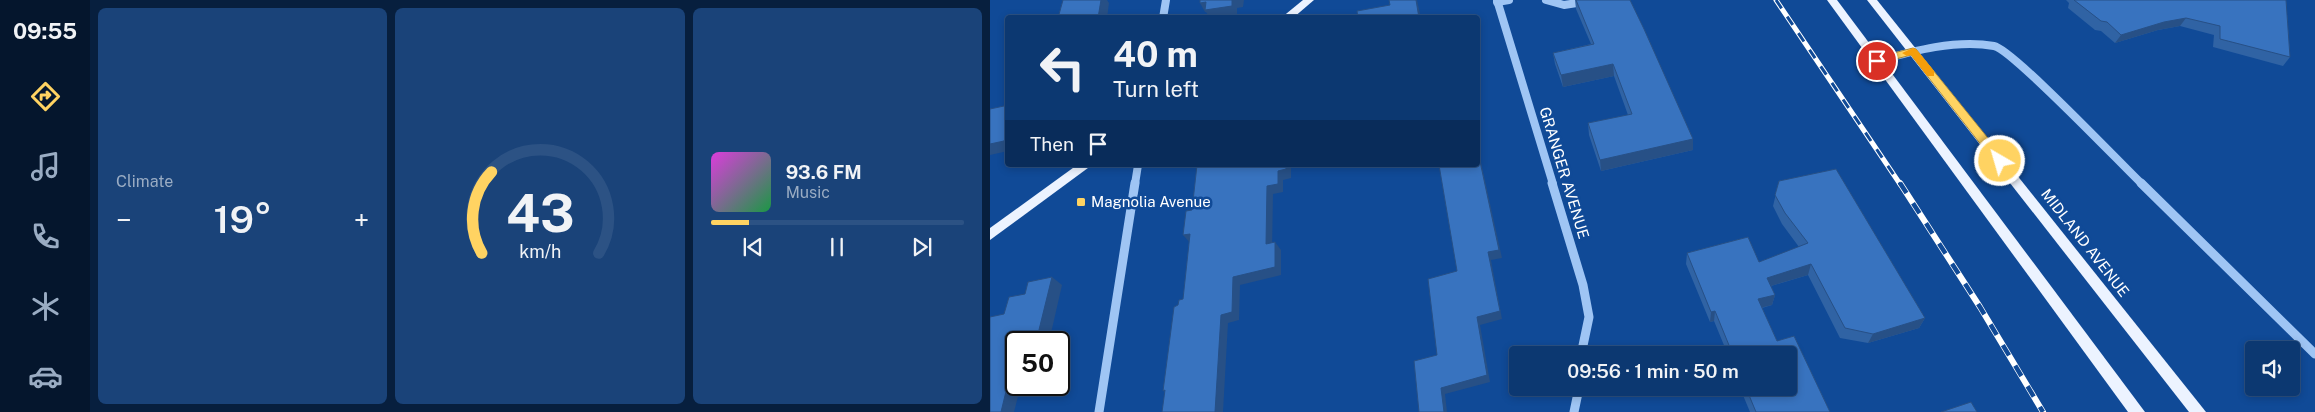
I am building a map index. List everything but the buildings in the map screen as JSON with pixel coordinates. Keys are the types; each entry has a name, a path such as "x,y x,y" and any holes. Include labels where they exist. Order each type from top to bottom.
{"main road":[{"path":"1290,15 1310,0"},
{"path":"1832,0 2137,412"},
{"name":"MIDLAND AVENUE","path":"1872,0 2198,412"},
{"path":"990,235 1083,167"}],"street":[{"path":"1164,15 1166,0"},
{"path":"1497,1 1508,0"},
{"path":"1546,0 1566,5 1596,0"},
{"name":"GRANGER AVENUE","path":"1497,1 1583,285 1589,318 1583,346"},
{"path":"1877,61 1913,51 1961,45 1996,46 2027,71 2315,354"},
{"path":"1099,412 1138,167"},
{"path":"1574,412 1577,396"}],"railway":[{"path":"1776,0 1900,184"},
{"path":"1900,183 1980,307 2043,412"}],"slow traffic":[{"path":"1907,53 1913,51 1931,73"}],"place":[{"name":"Magnolia Avenue","path":"1081,202"}],"route":[{"path":"1877,61 1913,51 2000,161"}]}
